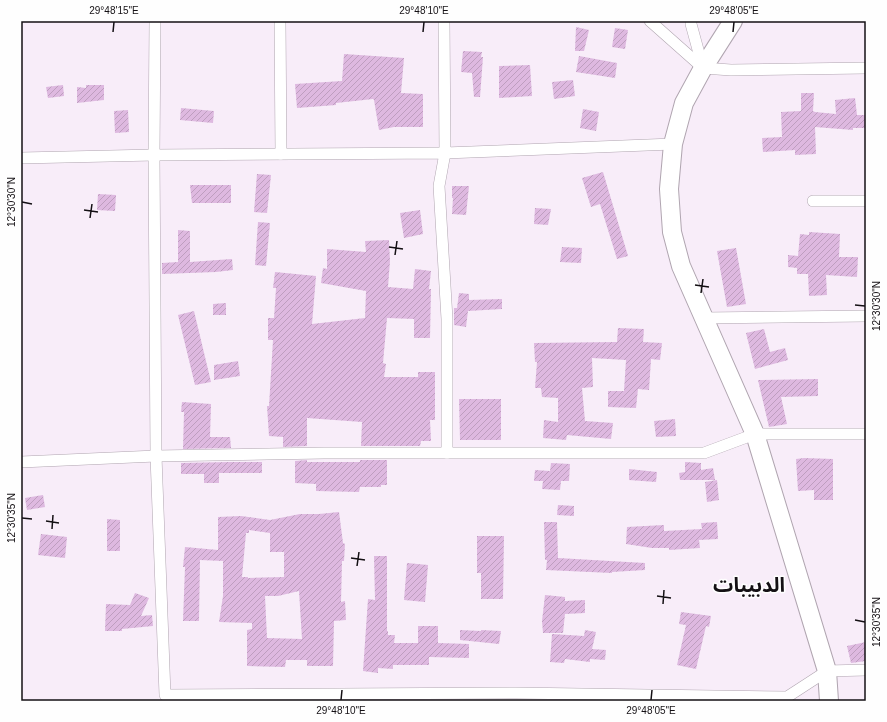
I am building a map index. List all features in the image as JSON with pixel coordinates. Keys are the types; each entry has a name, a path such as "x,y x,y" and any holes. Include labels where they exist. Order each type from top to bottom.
{"main road":[{"path":"733,21 684,103 673,144 669,189 672,232 681,266 755,434 827,671 829,701"}],"street":[{"path":"155,21 154,155 156,456 165,695 516,693 786,698 827,671 866,670"},
{"path":"280,21 281,154"},
{"path":"444,21 445,153 439,186 447,319 447,453"},
{"path":"650,21 704,68 731,70 866,68"},
{"path":"691,21 690,24 704,68"},
{"path":"21,158 154,155 445,153 673,144"},
{"path":"813,201 866,201"},
{"path":"704,318 866,316"},
{"path":"21,462 156,456 324,453 704,453 755,434 866,434"}],"building":[{"path":"576,27 589,30 584,51 575,51"},
{"path":"615,28 628,30 625,49 612,47"},
{"path":"463,51 482,52 481,57 483,57 480,97 474,97 472,73 461,72"},
{"path":"344,54 404,58 401,93 423,94 423,127 394,127 379,130 373,99 336,103 336,105 297,108 295,84 342,81"},
{"path":"579,56 617,63 615,78 576,72"},
{"path":"530,65 532,96 499,98 499,66"},
{"path":"573,80 575,96 554,99 552,82"},
{"path":"63,85 64,96 48,98 46,87"},
{"path":"86,85 104,85 104,100 77,103 77,87 86,88"},
{"path":"801,93 814,93 813,111 836,114 835,100 855,98 857,115 866,115 866,128 853,128 853,130 815,127 816,154 795,155 795,150 763,152 762,138 782,137 781,112 801,111"},
{"path":"181,108 214,111 213,123 180,120"},
{"path":"583,109 599,112 596,131 580,128"},
{"path":"128,110 129,132 115,133 114,111"},
{"path":"603,172 628,256 617,259 600,204 591,207 582,178"},
{"path":"257,174 271,175 267,213 254,212"},
{"path":"190,185 231,185 231,203 192,203"},
{"path":"452,186 469,186 466,215 452,214"},
{"path":"98,194 116,195 115,211 97,210"},
{"path":"535,208 551,209 548,225 534,224"},
{"path":"420,210 423,234 404,238 400,213"},
{"path":"258,222 270,223 266,266 255,265"},
{"path":"178,230 190,231 190,262 232,259 233,270 162,274 162,263 178,262"},
{"path":"809,232 840,234 839,257 858,257 857,277 826,275 827,295 809,296 808,274 797,274 797,268 788,267 788,255 798,256 800,234 809,235"},
{"path":"389,240 390,261 388,287 413,289 415,269 431,271 429,289 431,289 430,338 414,338 414,319 387,318 383,363 386,364 384,377 418,377 418,372 435,372 435,420 430,420 431,441 421,441 420,446 361,446 362,422 307,418 307,446 283,447 283,437 269,436 267,406 269,406 273,340 268,340 268,318 274,318 276,288 273,288 275,272 316,276 312,324 365,318 366,291 321,283 323,268 327,269 327,249 366,252 365,241"},
{"path":"562,247 582,248 581,263 560,262"},
{"path":"736,248 746,304 727,307 717,251"},
{"path":"459,293 469,294 469,300 502,299 502,309 468,311 466,327 454,325 454,308 457,308"},
{"path":"226,303 226,315 213,315 213,304"},
{"path":"194,311 211,382 195,385 178,315"},
{"path":"618,328 644,329 643,342 662,343 660,360 651,359 649,390 638,389 636,408 608,407 608,391 624,391 626,360 592,358 593,387 582,388 585,421 613,423 611,439 567,435 566,440 543,438 544,420 558,422 558,398 542,397 541,388 535,388 537,362 535,362 534,343 617,342"},
{"path":"764,329 770,352 785,348 788,360 755,369 746,333"},
{"path":"238,361 240,376 214,380 214,365"},
{"path":"818,379 818,396 781,397 787,424 769,427 758,380"},
{"path":"459,399 501,399 501,440 460,440"},
{"path":"182,402 211,404 210,437 230,437 231,448 183,449 184,412 181,412"},
{"path":"675,419 676,436 656,437 654,421"},
{"path":"796,459 833,459 833,500 814,500 814,490 798,491"},
{"path":"307,460 307,462 360,462 360,460 387,460 387,485 381,485 381,487 360,487 359,492 316,491 316,484 295,483 295,461"},
{"path":"262,462 262,473 219,473 219,483 204,483 204,474 181,474 181,463"},
{"path":"685,462 701,463 701,470 713,468 715,480 680,480 679,473 685,472"},
{"path":"551,463 570,464 569,481 561,481 560,490 542,489 543,481 534,481 535,470 550,471"},
{"path":"629,469 657,472 656,482 629,480"},
{"path":"717,480 719,500 707,502 705,482"},
{"path":"43,495 45,507 27,510 25,498"},
{"path":"558,505 574,506 574,516 557,515"},
{"path":"339,512 343,543 345,544 344,561 342,561 341,602 345,601 346,620 334,621 333,666 307,666 307,660 286,660 285,667 247,666 247,630 252,629 252,623 219,622 223,596 223,561 200,560 199,621 183,621 185,567 183,567 185,547 218,550 218,517 241,516 270,520 300,514","holes":["249,530 270,533 270,552 284,552 284,577 242,577 246,533 249,533","299,591 302,639 267,638 265,596 278,596"]},
{"path":"107,519 120,520 120,551 107,551"},
{"path":"544,522 557,522 558,558 645,563 645,570 612,573 546,570 547,560 545,560"},
{"path":"717,522 718,539 699,540 700,548 669,550 669,548 652,548 626,544 627,527 664,525 664,531 702,529 701,523"},
{"path":"41,534 67,537 65,558 38,555"},
{"path":"477,536 504,536 503,599 481,599 481,573 477,573"},
{"path":"374,556 387,556 387,631 388,635 395,635 394,643 418,643 418,626 438,626 438,643 469,644 469,658 429,657 429,665 393,665 393,669 378,668 378,673 363,671 368,599 375,600"},
{"path":"407,563 428,565 425,602 404,600"},
{"path":"135,593 149,598 141,616 152,615 153,626 122,629 122,631 105,631 106,604 130,605"},
{"path":"545,595 565,597 565,601 585,600 585,613 565,614 563,633 543,633 542,621"},
{"path":"681,612 711,616 709,627 706,626 696,669 677,665 686,625 679,624"},
{"path":"460,630 501,631 499,644 460,640"},
{"path":"585,630 596,632 592,649 606,650 605,660 590,659 590,662 565,659 564,663 550,662 552,634 584,636"},
{"path":"866,642 866,661 851,663 847,646"}],"district":[{"name":"الدبيبات","path":"749,585"}]}
